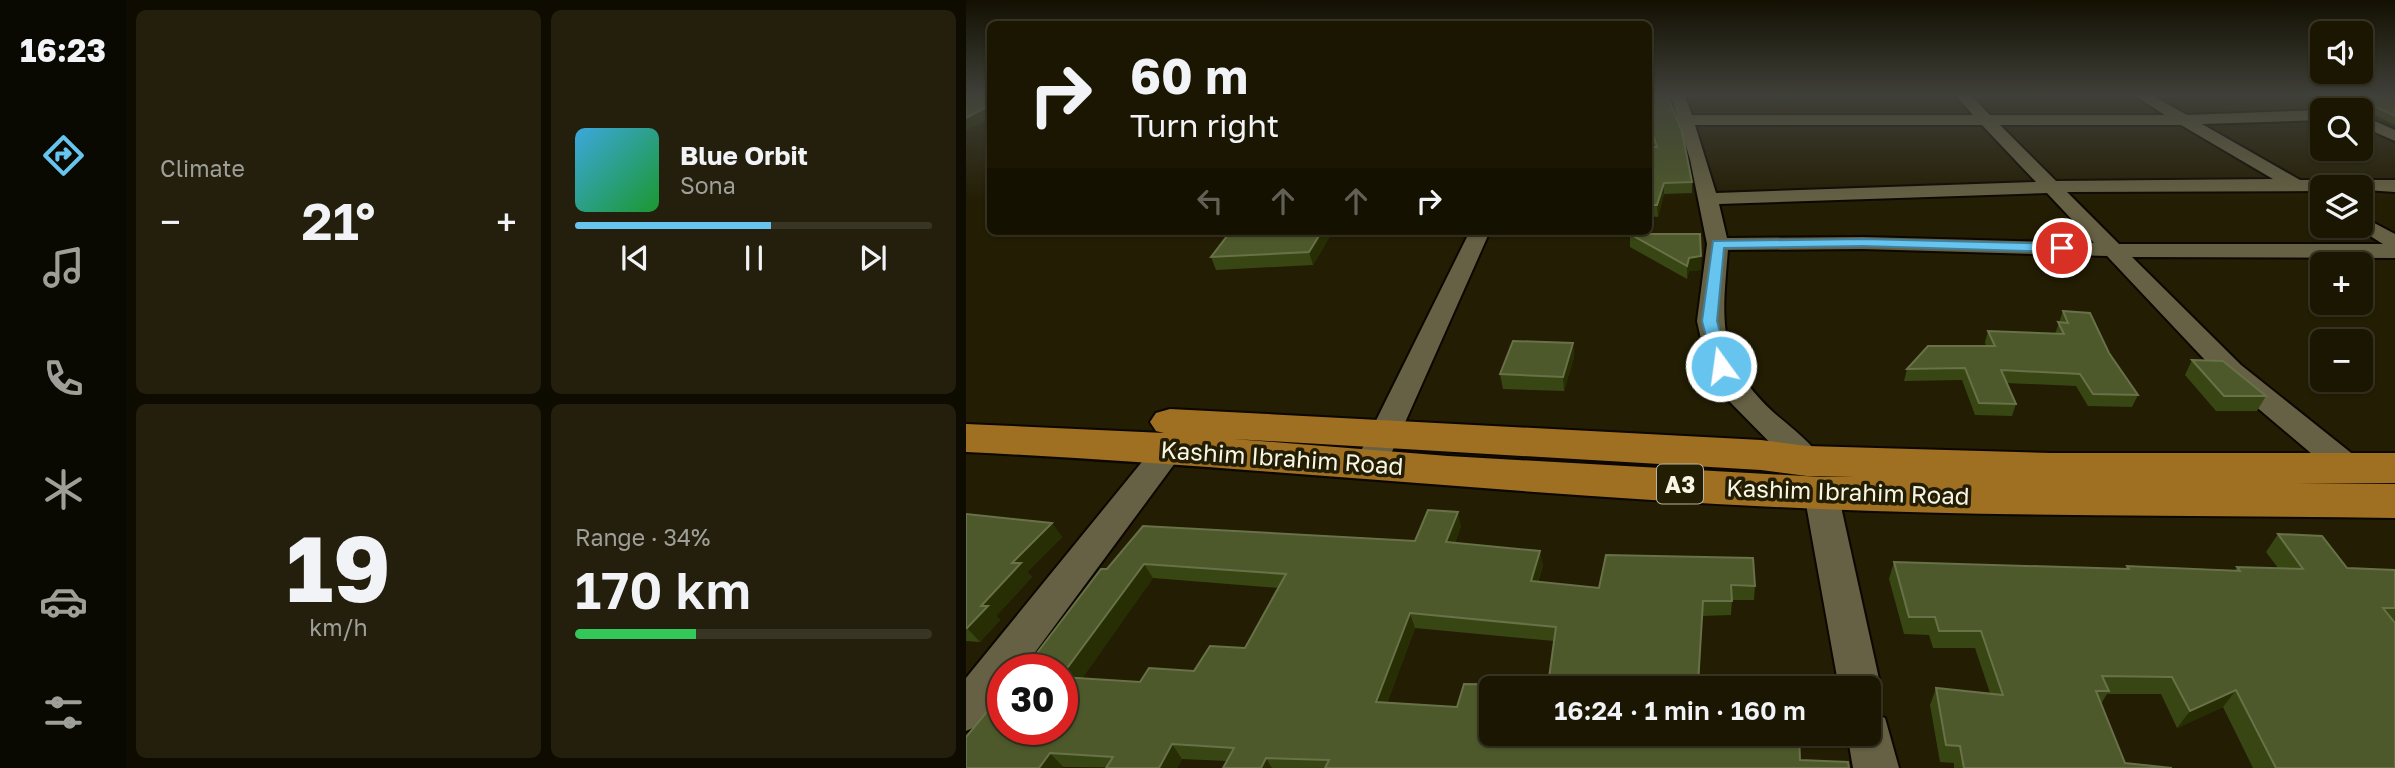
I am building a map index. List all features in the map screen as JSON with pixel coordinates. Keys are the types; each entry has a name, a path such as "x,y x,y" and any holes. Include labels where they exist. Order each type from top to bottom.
{"highway":[{"name":"Kashim Ibrahim Road","path":"966,411 1378,448 1448,471 1814,477 2382,492"},
{"name":"Kashim Ibrahim Road","path":"966,438 1170,448 1378,448"}],"street":[{"path":"1689,130 1699,159 1718,244 1710,321 1721,366 1738,394 1814,477 1857,676"},
{"path":"1998,130 2231,371 2382,492"},
{"path":"2199,130 2310,193"},
{"path":"1706,199 2052,187 2395,186"},
{"path":"2373,229 2395,243"},
{"path":"1378,448 1478,235"},
{"path":"1718,244 1863,243 2113,250 2395,251"},
{"path":"966,711 1170,448"},
{"path":"1872,746 1876,768"}],"building":[{"path":"1652,130 1681,130 1692,182 1664,183 1657,205 1652,205 1652,147 1657,147"},
{"path":"1700,234 1701,256 1689,258 1687,266 1632,235"},
{"path":"1228,235 1320,235 1309,252 1211,257"},
{"path":"2063,311 2090,313 2109,353 2138,395 2093,394 2080,374 2001,370 2016,404 1979,403 1965,368 1907,369 1928,346 1995,346 1988,331 2064,334 2058,322 2068,323"},
{"path":"1513,341 1573,343 1563,377 1500,374"},
{"path":"2192,360 2223,361 2266,396 2224,396"},
{"path":"1428,510 1458,512 1446,542 1540,551 1531,581 1599,588 1606,555 1753,558 1755,586 1731,585 1732,601 1703,601 1698,676 1549,676 1556,627 1410,613 1376,702 1457,707 1464,684 1479,684 1479,746 1799,746 1800,760 1848,762 1849,768 1325,768 1329,760 1266,758 1261,768 1223,768 1234,748 1172,744 1159,768 1106,768 1113,757 1050,753 1039,768 966,768 966,737 987,712 987,745 1078,745 1078,678 1140,682 1149,668 1194,671 1210,646 1245,648 1286,574 1144,564 1078,654 1036,654 1101,569 1107,569 1143,526 1415,541"},
{"path":"966,514 1052,523 1012,563 1021,563 981,606 988,606 967,628 966,628"},
{"path":"2278,534 2322,536 2347,568 2395,570 2395,608 2383,608 2395,623 2395,768 2276,768 2236,690 2190,711 2172,677 2102,676 2109,691 2096,691 2125,763 2172,768 1964,768 1960,746 1946,745 1936,688 2003,695 1981,631 1939,631 1935,617 1909,617 1894,562 2240,571 2237,567 2303,569"}],"route":[{"path":"1721,366 1710,321 1718,244 1863,243 2062,248"}]}
